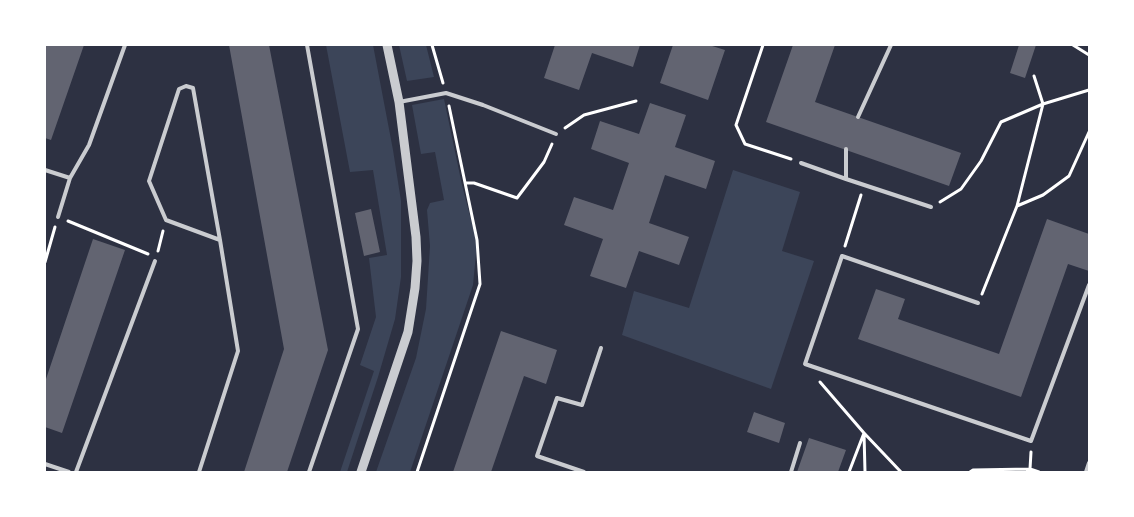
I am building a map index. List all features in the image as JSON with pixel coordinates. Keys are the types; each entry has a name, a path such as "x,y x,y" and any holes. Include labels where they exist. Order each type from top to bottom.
{"street":[{"path":"361,472 408,332 417,261 416,237 399,102 387,45"}],"lane":[{"path":"58,217 70,178 89,145 125,45"},
{"path":"307,45 358,329 308,472"},
{"path":"858,117 892,45"},
{"path":"199,472 238,351 220,240 193,88 186,86 179,89 149,181 166,220 220,240"},
{"path":"399,102 446,94 484,105 556,134"},
{"path":"846,150 846,179"},
{"path":"801,163 931,207"},
{"path":"45,170 70,178"},
{"path":"978,303 842,256 805,364 1032,441 1089,285"},
{"path":"76,472 155,261"},
{"path":"584,472 537,456 557,398 582,405 601,348"},
{"path":"790,472 800,443"},
{"path":"1086,472 1089,463"},
{"path":"45,464 69,472"}],"path":[{"path":"417,472 480,284 477,240 446,94 432,45"},
{"path":"762,45 736,125 745,144 801,163"},
{"path":"1073,45 1089,55"},
{"path":"978,303 1017,206 1043,104 1034,76"},
{"path":"931,207 961,189 981,162 1001,122 1043,104 1089,90"},
{"path":"465,183 474,183 517,198 544,162 556,134 584,115 636,101"},
{"path":"1017,206 1043,195 1069,176 1089,132"},
{"path":"848,236 864,185"},
{"path":"45,262 58,217 146,252 155,261 166,220"},
{"path":"805,364 864,433 901,472"},
{"path":"849,472 864,433"},
{"path":"864,433 864,472"},
{"path":"1028,470 1032,441"},
{"path":"970,472 973,470 1028,470 1039,472"}],"shaded area":[{"path":"326,45 373,45 401,201 401,277 395,319 347,472 340,472 374,371 360,365 376,317 369,258 387,255 373,170 350,172"},
{"path":"399,45 426,45 434,77 407,81"},
{"path":"444,99 462,185 477,243 473,285 410,472 376,472 416,358 426,309 430,246 427,210 430,203 444,200 435,152 421,154 412,105"},
{"path":"733,170 800,192 782,251 814,261 771,389 622,335 634,291 689,308"}],"building":[{"path":"46,45 84,45 51,140 45,138"},
{"path":"229,45 269,45 328,350 287,472 244,472 284,349"},
{"path":"555,45 640,45 633,67 592,53 579,90 544,78"},
{"path":"673,45 709,45 725,50 708,100 660,83"},
{"path":"793,45 835,45 815,102 961,153 949,186 766,122"},
{"path":"1019,45 1036,45 1025,78 1010,73"},
{"path":"650,103 686,115 675,147 715,161 706,189 665,175 649,223 689,237 679,265 639,251 626,288 590,276 603,239 564,225 574,197 613,210 629,163 591,149 600,121 639,134"},
{"path":"371,209 380,252 364,256 355,213"},
{"path":"1047,219 1089,234 1089,271 1068,264 1021,397 858,339 876,289 905,299 898,319 999,354"},
{"path":"93,239 125,250 62,433 45,427 45,382"},
{"path":"501,331 557,350 546,384 524,376 491,472 453,472"},
{"path":"754,412 785,423 779,443 747,432"},
{"path":"809,438 846,450 838,472 797,472"}]}
